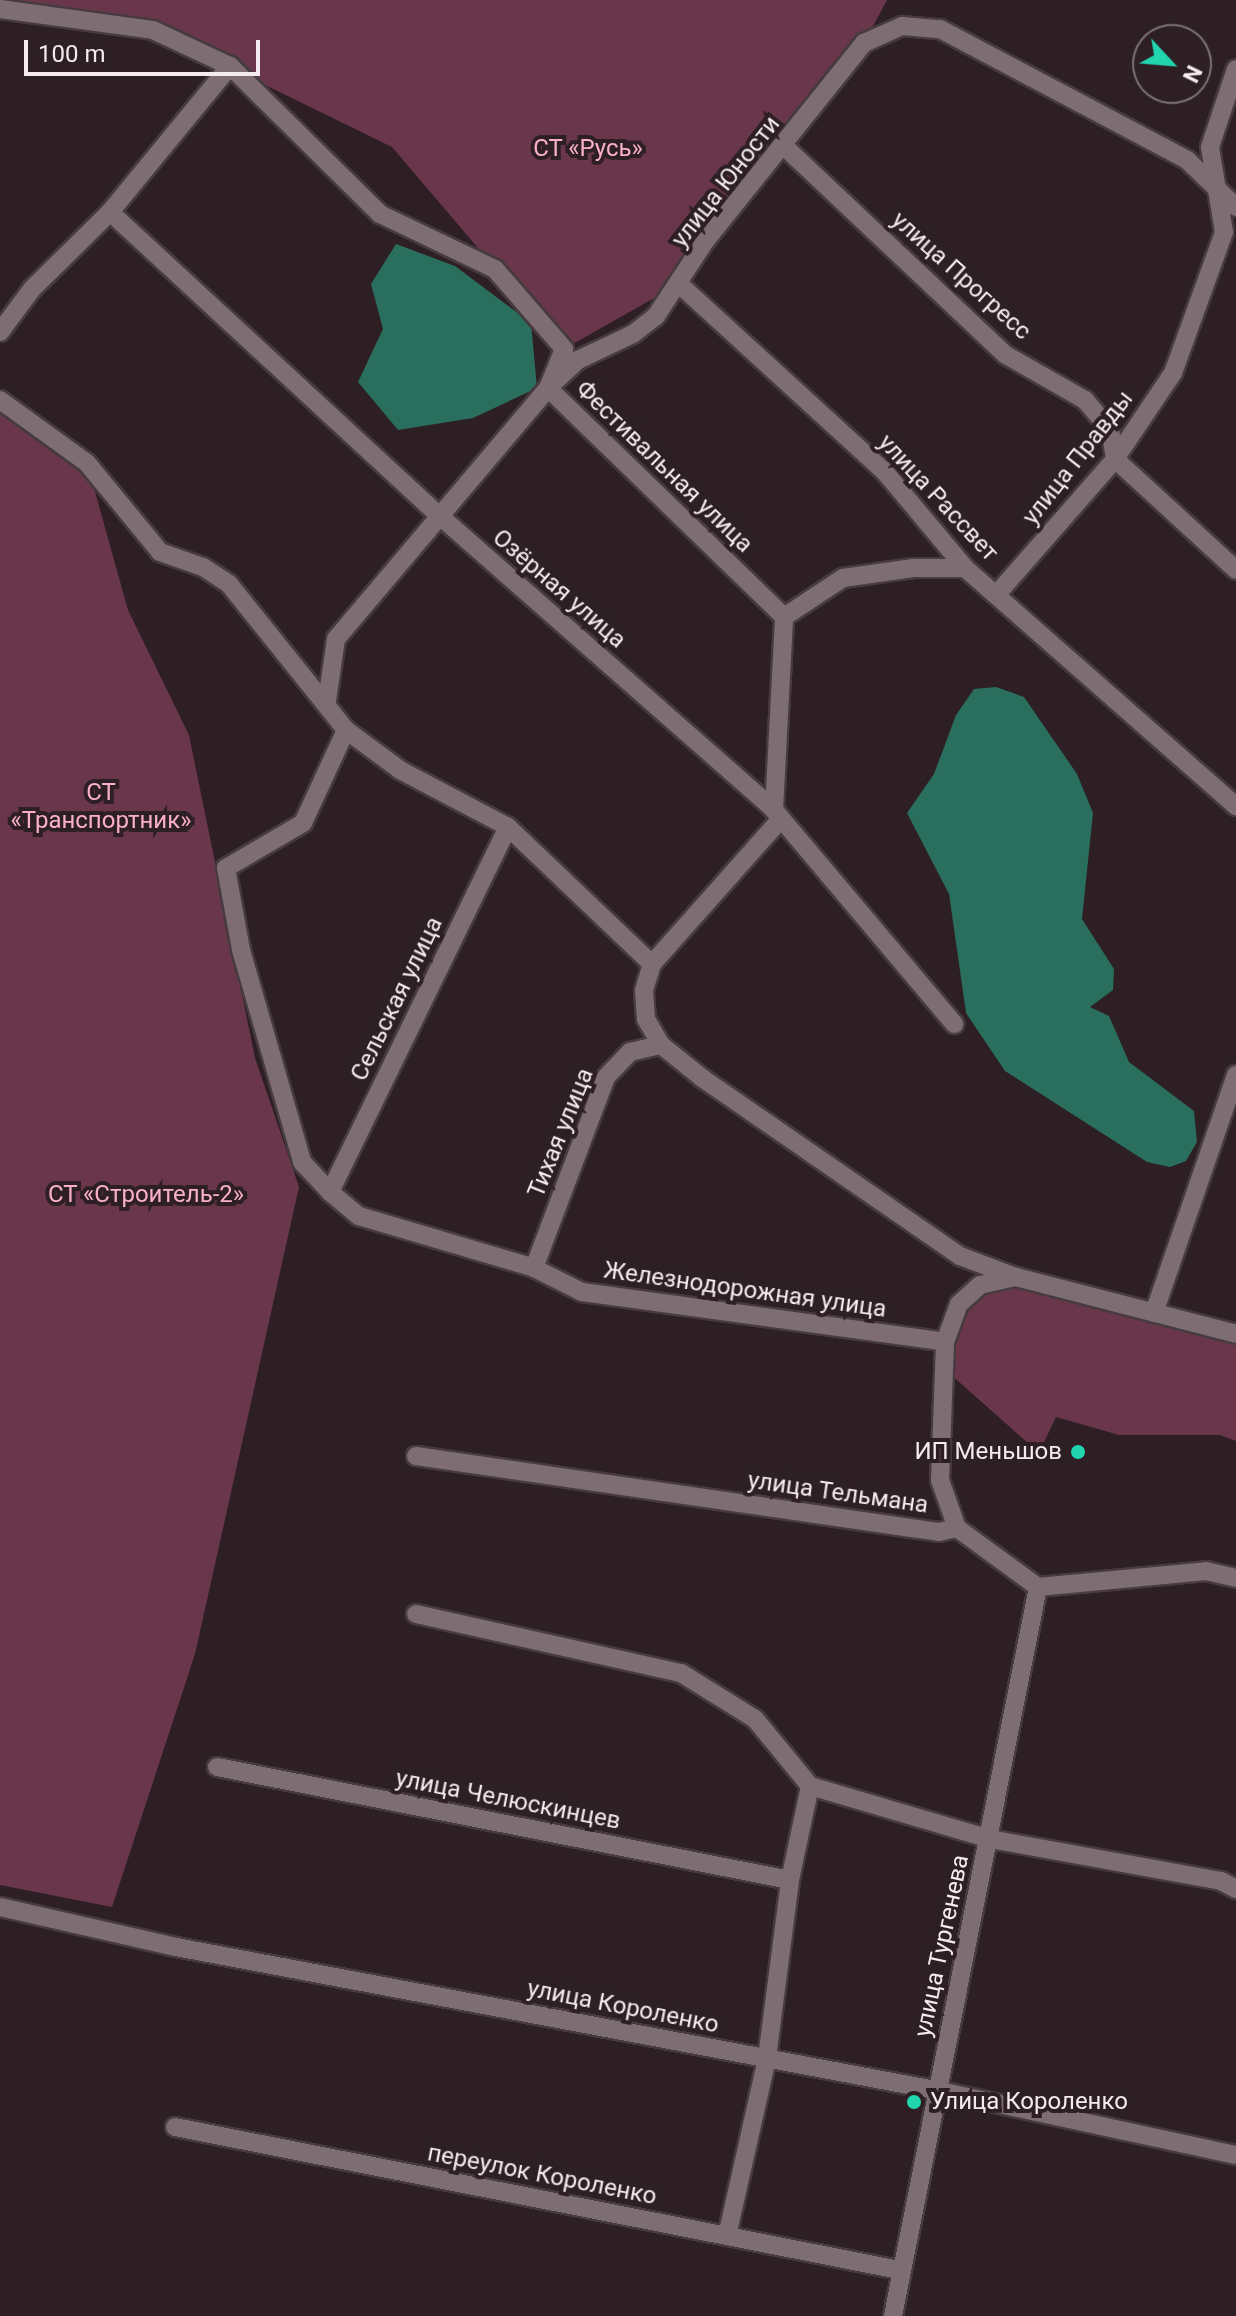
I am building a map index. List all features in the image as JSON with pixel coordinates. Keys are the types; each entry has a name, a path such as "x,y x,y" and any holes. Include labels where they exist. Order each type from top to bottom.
{"street":[{"name":"Фестивальная улица","path":"0,9 153,30 230,66 380,214 495,269 564,349 548,388 784,617"},
{"name":"улица Юности","path":"327,701 336,639 548,388 578,360 633,334 656,316 706,240 785,147 864,43 902,26 940,29 1187,160 1216,193 1236,207"},
{"path":"0,332 32,289 110,212 230,66"},
{"name":"улица Правды","path":"997,594 1115,459 1173,373 1224,232 1210,147 1236,69"},
{"name":"улица Прогресс","path":"785,147 1006,355 1085,400 1110,430 1115,459 1236,570"},
{"name":"Озёрная улица","path":"110,212 441,517 777,815 954,1024"},
{"name":"улица Рассвет","path":"679,284 884,471 965,568 1236,806"},
{"path":"0,400 87,463 160,552 203,567 229,584 244,609 327,701 346,730 400,770 508,827 652,964"},
{"path":"965,568 913,568 843,578 784,617 777,815 652,964 644,991 646,1019 661,1045 960,1256 1016,1277 1236,1334"},
{"name":"Железнодорожная улица","path":"346,730 303,823 226,868 241,950 302,1162 330,1192 359,1216 534,1268 582,1292 945,1342"},
{"name":"Сельская улица","path":"330,1192 508,827"},
{"name":"Тихая улица","path":"534,1268 606,1077 630,1052 661,1045"},
{"path":"1154,1313 1236,1075"},
{"path":"957,1528 940,1480 945,1342 959,1304 980,1285 1016,1277"},
{"name":"улица Тельмана","path":"416,1456 939,1532 957,1528 1038,1587"},
{"path":"1038,1587 1206,1571 1236,1578"},
{"name":"улица Тургенева","path":"893,2316 899,2270 990,1839 1038,1587"},
{"path":"416,1614 681,1673 755,1719 810,1786 990,1839 1221,1881 1236,1889"},
{"name":"улица Челюскинцев","path":"217,1767 790,1880"},
{"path":"727,2236 767,2058 790,1880 810,1786"},
{"name":"улица Короленко","path":"0,1907 176,1947 935,2090 1236,2155"},
{"name":"переулок Короленко","path":"175,2127 899,2270"}],"green space":[{"name":"СТ «Русь»","path":"0,0 887,0 864,43 679,284 564,349 392,147 153,30 0,9"},
{"name":"СТ «Строитель-2»","path":"0,400 87,463 128,610 189,735 255,1058 299,1187 195,1654 112,1907 0,1885"},
{"path":"1016,1277 1236,1334 1236,1441 1220,1435 1119,1435 1056,1417 1039,1453 949,1373 968,1299"}],"shaded area":[{"path":"396,244 455,266 531,323 537,388 473,418 398,430 358,382 383,329 371,284"},
{"path":"996,687 1024,697 1077,774 1093,813 1082,919 1114,969 1113,990 1090,1007 1109,1016 1129,1062 1194,1111 1197,1142 1186,1161 1170,1167 1147,1162 1005,1071 966,1013 949,894 907,813 934,774 956,715 974,689"}],"place":[{"name":"ИП Меньшов","path":"1078,1452"},
{"name":"Улица Короленко","path":"914,2102"}],"park label":[{"name":"СТ «Транспортник»","path":"101,807"}]}
